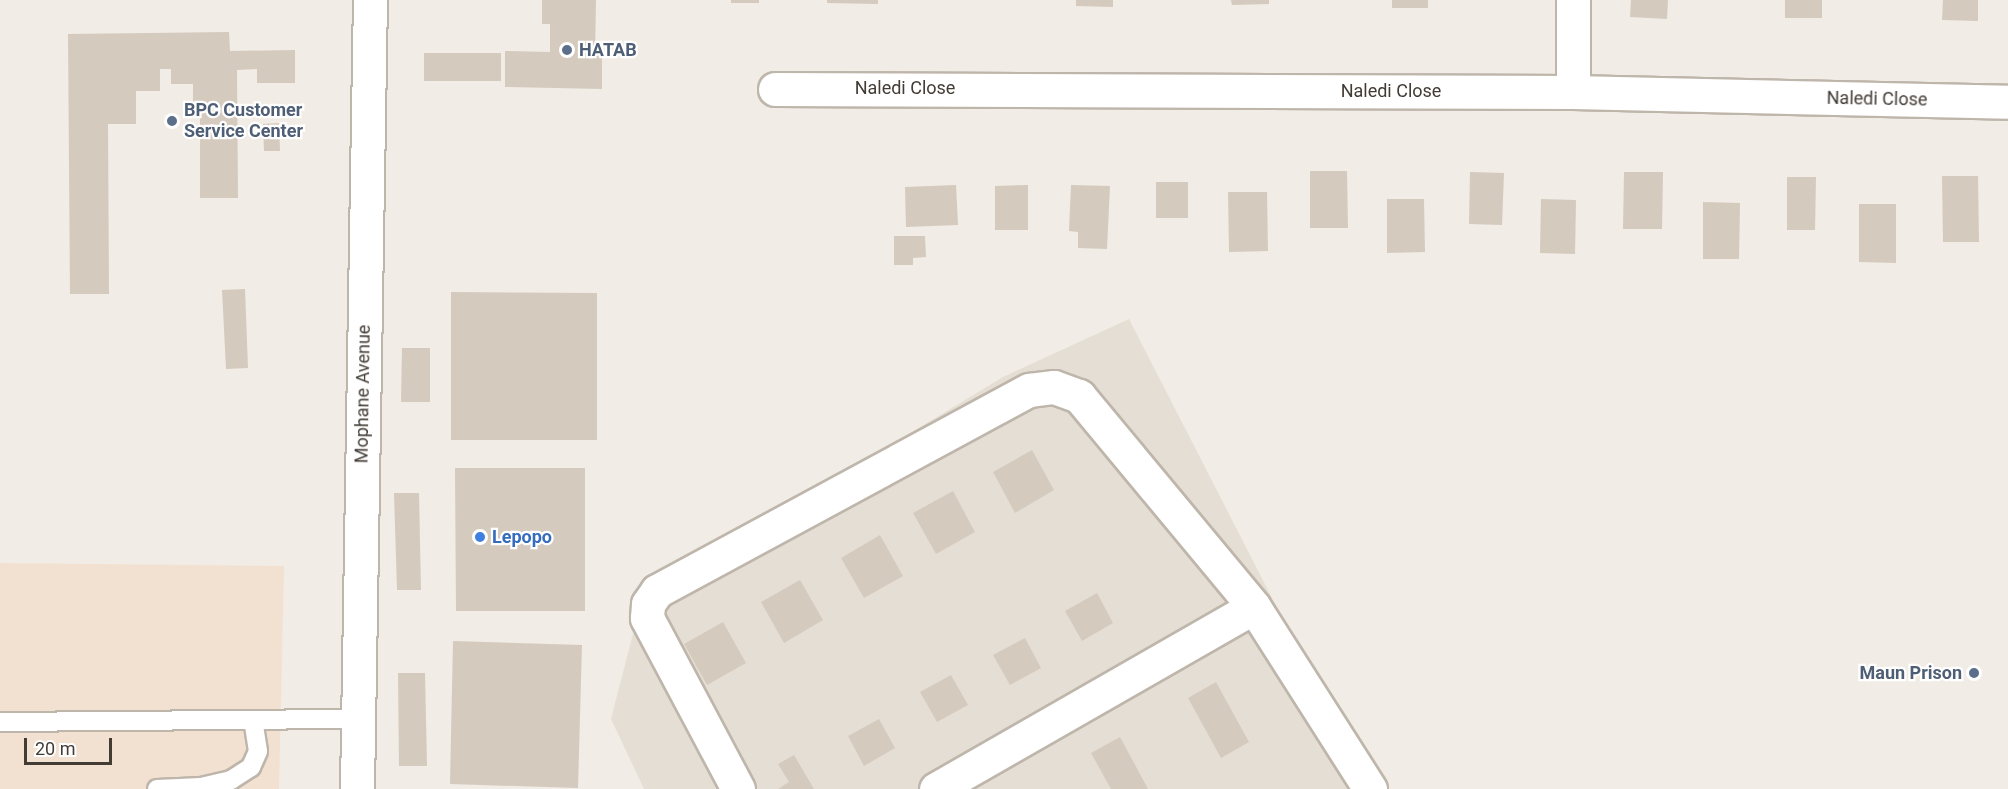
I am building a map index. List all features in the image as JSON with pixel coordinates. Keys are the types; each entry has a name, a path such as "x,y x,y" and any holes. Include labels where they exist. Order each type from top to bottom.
{"street":[{"name":"Mophane Avenue","path":"357,789 370,0"},
{"path":"1573,0 1573,92"},
{"name":"Naledi Close","path":"775,89 1573,92 2008,102"},
{"path":"738,789 647,618 648,604 657,591 1029,390 1054,387 1079,396 1254,608 1370,789"},
{"path":"936,789 1254,608"}],"lane":[{"path":"0,722 358,719"},
{"path":"157,789 201,787 231,780 251,766 258,751 253,720"}],"shaded area":[{"path":"1129,319 1370,789 644,789 611,719 643,595 1003,377"},
{"path":"0,563 284,566 279,789 0,789"}],"building":[{"path":"542,0 596,0 595,55 602,54 602,89 505,87 505,51 550,52 550,24 542,24"},
{"path":"731,0 759,0 759,3 731,3"},
{"path":"827,0 878,0 878,4 827,3"},
{"path":"1076,0 1113,0 1113,7 1076,6"},
{"path":"1231,0 1269,0 1269,4 1232,5"},
{"path":"1392,0 1428,0 1428,8 1392,8"},
{"path":"1631,0 1668,0 1667,19 1630,17"},
{"path":"1785,0 1822,0 1822,18 1785,18"},
{"path":"1943,0 1978,0 1978,21 1942,20"},
{"path":"229,32 230,51 295,50 295,83 257,83 257,69 237,70 238,198 200,198 200,115 193,115 193,84 171,84 171,69 160,69 160,91 136,91 136,124 108,124 109,294 70,294 68,34"},
{"path":"424,53 501,53 501,81 424,81"},
{"path":"279,123 280,151 264,151 263,124"},
{"path":"1310,171 1347,171 1348,228 1310,228"},
{"path":"1470,172 1504,173 1502,225 1469,224"},
{"path":"1624,172 1663,172 1662,229 1623,229"},
{"path":"1942,176 1978,176 1979,242 1943,242"},
{"path":"1787,177 1816,177 1815,230 1787,230"},
{"path":"1156,182 1188,182 1188,218 1156,218"},
{"path":"956,185 958,225 906,227 905,187"},
{"path":"1028,185 1028,230 995,230 995,186"},
{"path":"1071,185 1110,186 1107,249 1078,248 1078,232 1069,231"},
{"path":"1228,192 1267,192 1268,251 1229,252"},
{"path":"1387,199 1424,199 1425,252 1387,253"},
{"path":"1541,199 1576,200 1575,254 1540,253"},
{"path":"1703,202 1740,203 1739,259 1703,259"},
{"path":"1859,204 1896,204 1896,263 1859,262"},
{"path":"894,236 925,236 926,257 913,258 913,265 894,265"},
{"path":"245,289 248,368 226,369 222,290"},
{"path":"451,292 597,293 597,440 451,440"},
{"path":"402,348 430,348 430,402 401,402"},
{"path":"1032,450 1054,490 1015,513 993,472"},
{"path":"455,468 585,468 585,611 456,611"},
{"path":"953,491 975,532 936,554 913,513"},
{"path":"394,493 419,493 421,590 397,590"},
{"path":"880,535 903,576 864,598 841,558"},
{"path":"800,580 823,620 784,643 761,602"},
{"path":"1097,593 1113,623 1082,641 1065,611"},
{"path":"723,622 746,663 707,685 684,644"},
{"path":"1025,638 1041,668 1010,685 993,655"},
{"path":"453,641 582,645 578,788 450,784"},
{"path":"398,673 425,673 427,766 399,766"},
{"path":"951,675 968,705 937,722 920,692"},
{"path":"1216,682 1249,742 1221,758 1188,698"},
{"path":"879,719 895,748 864,766 848,736"},
{"path":"1120,737 1148,789 1111,789 1091,753"},
{"path":"794,755 814,789 778,789 789,782 778,764"}],"place":[{"name":"HATAB","path":"567,50"},
{"name":"BPC Customer Service Center","path":"172,121"},
{"name":"Lepopo","path":"480,537"},
{"name":"Maun Prison","path":"1974,673"}]}
